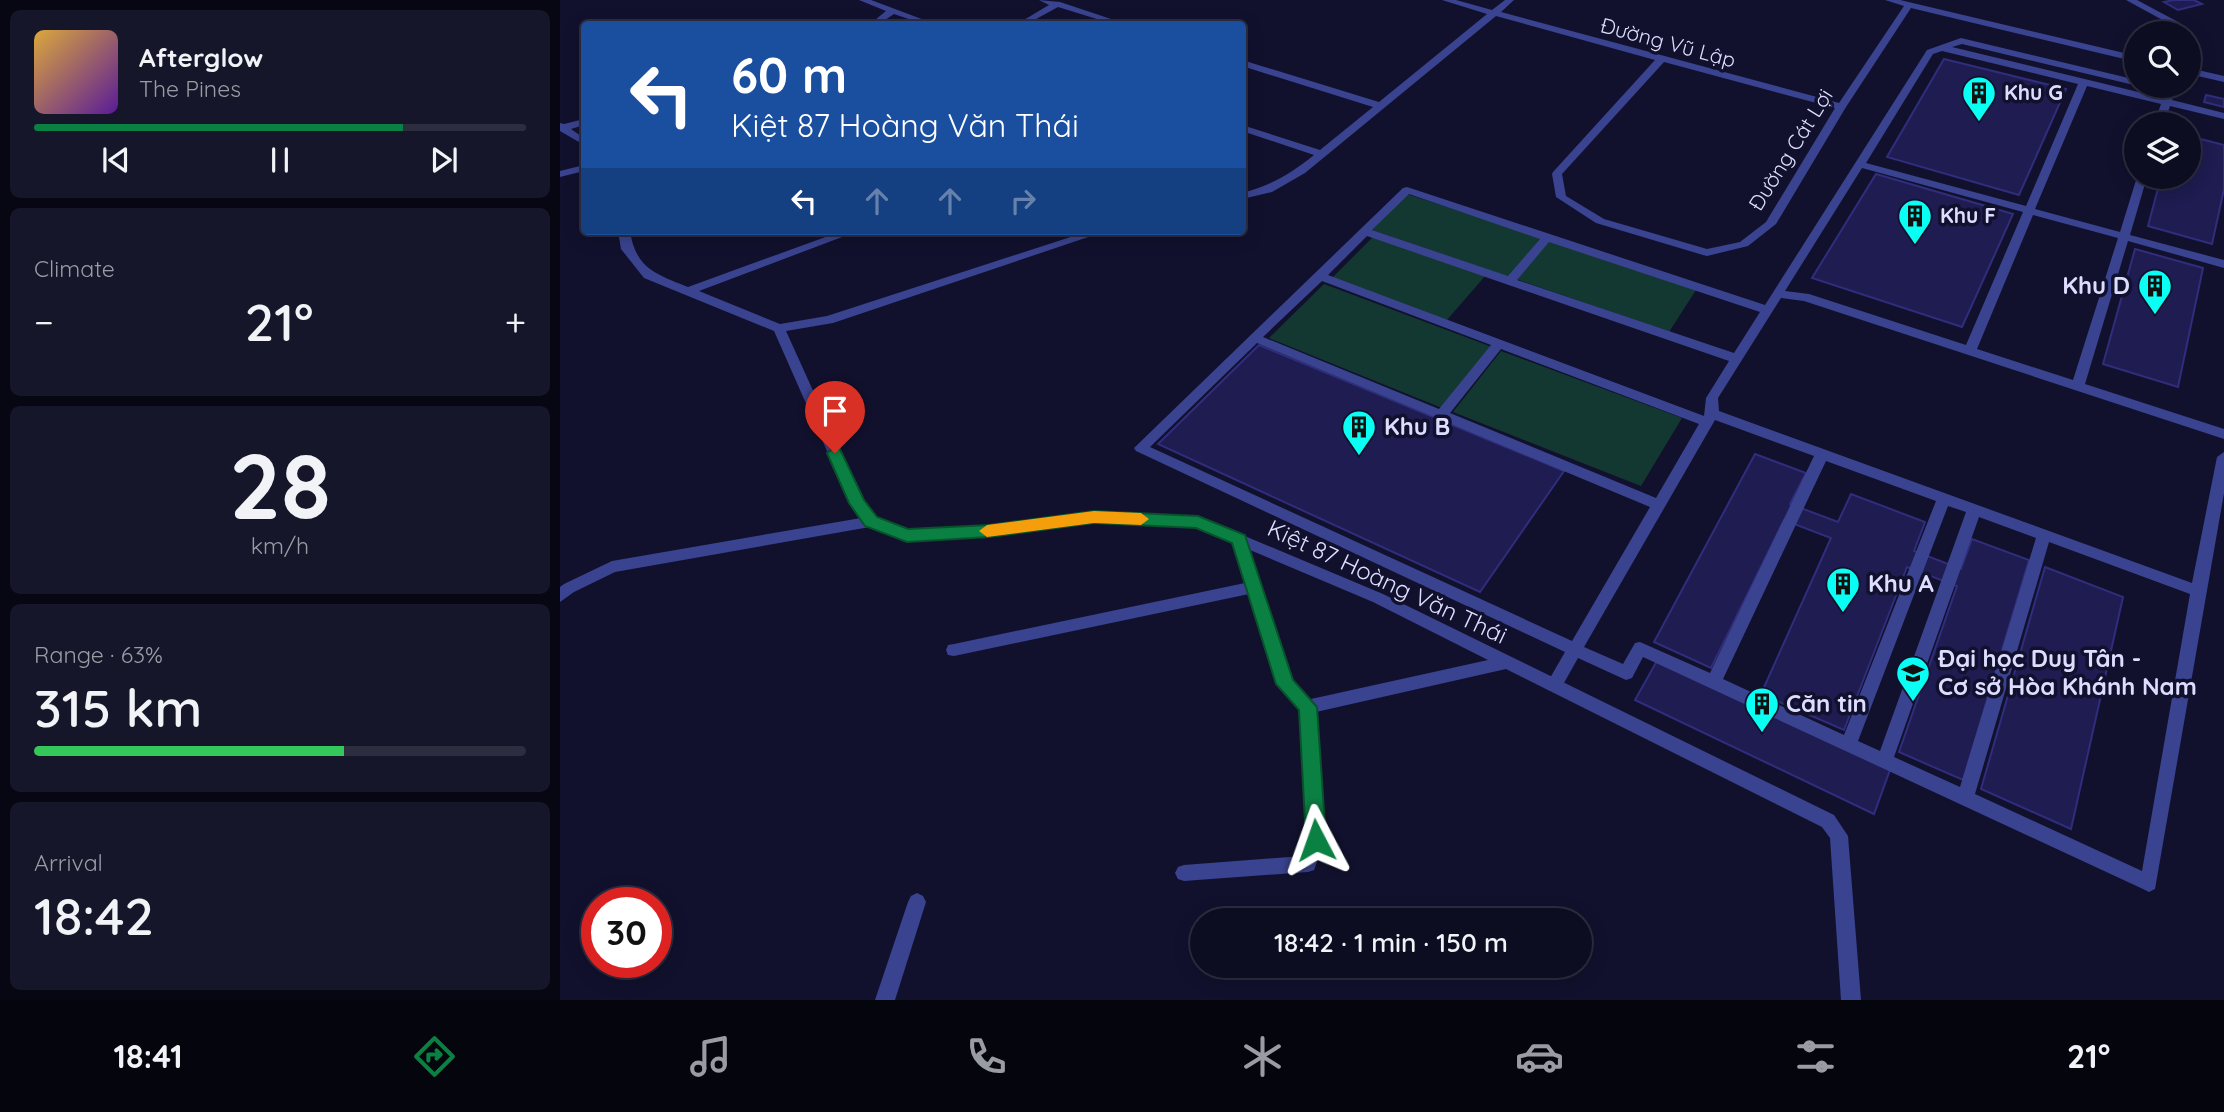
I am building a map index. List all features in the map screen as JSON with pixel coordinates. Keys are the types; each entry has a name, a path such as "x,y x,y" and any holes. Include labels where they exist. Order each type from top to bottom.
{"street":[{"path":"863,0 922,21"},
{"path":"1043,0 1111,21"},
{"name":"Đường Vũ Lập","path":"1446,0 1841,107"},
{"path":"1246,195 1268,190 1301,171 1510,0"},
{"path":"1889,0 2124,56"},
{"path":"2130,0 2171,21"},
{"path":"1027,21 1057,5"},
{"name":"Đường Cát Lợi","path":"1661,59 1557,174 1561,197 1600,221 1707,253 1744,244 1770,224 1841,107 1909,5"},
{"path":"879,21 894,11"},
{"path":"1554,685 1709,418 1712,398 1930,52 1961,41 2124,80"},
{"path":"1938,47 2224,116"},
{"path":"1246,64 1380,106"},
{"path":"2201,74 2224,79"},
{"path":"1970,352 2084,81"},
{"path":"2161,98 2166,101"},
{"path":"2163,112 2167,98"},
{"path":"562,127 581,123"},
{"path":"562,127 581,140"},
{"path":"1246,129 1321,154"},
{"path":"1860,164 2224,264"},
{"path":"560,174 581,168"},
{"path":"2078,386 2138,189"},
{"path":"1768,310 1407,191 1141,448 1626,673 1640,648 2149,883 2198,592 2224,457"},
{"path":"1366,232 1737,359"},
{"path":"625,235 627,249 648,275 779,328 829,320 1088,235"},
{"path":"688,291 841,235"},
{"path":"1510,281 1547,238"},
{"path":"1320,276 1499,344 1709,418 1822,454 2198,592"},
{"path":"1778,294 1805,297 2224,434"},
{"path":"560,596 569,588 612,568 871,522 857,503 779,328"},
{"path":"1255,338 1659,505"},
{"path":"1441,415 1499,344"},
{"path":"1714,681 1822,454"},
{"path":"1849,744 1944,499"},
{"path":"1885,760 1974,510"},
{"name":"Kiệt 87 Hoàng Văn Thái","path":"871,522 907,536 989,531 1107,517 1198,522 1378,598 1828,821 1839,836 1851,1000"},
{"path":"1965,798 2044,535"},
{"path":"1184,873 1308,864 1316,840 1308,707 1285,684 1239,539"},
{"path":"954,650 1254,587"},
{"path":"1308,707 1507,662"},
{"path":"885,1000 917,902"}],"green space":[{"path":"1407,194 1541,238 1509,277 1372,230"},
{"path":"1374,236 1486,275 1446,321 1331,279"},
{"path":"1548,241 1696,290 1669,332 1516,279"},
{"path":"1324,284 1492,347 1442,408 1269,338"},
{"path":"1501,351 1682,418 1641,486 1453,412"}],"building":[{"path":"2194,0 2202,4 2178,10 2164,2"},
{"name":"Khu G","path":"1944,59 2066,89 2019,195 1887,157"},
{"path":"2206,95 2224,99 2224,107 2204,102"},
{"path":"2201,139 2224,145 2224,189 2212,244 2148,226 2158,189 2201,189"},
{"name":"Khu F","path":"1876,174 2013,214 1962,327 1812,278"},
{"name":"Khu D","path":"2135,249 2203,268 2178,387 2103,364"},
{"name":"Khu B","path":"1259,345 1564,471 1480,592 1158,444"},
{"name":"Khu A","path":"1755,454 1806,473 1790,504 1838,522 1851,494 1925,522 1914,551 1961,569 1972,539 2029,560 1963,780 1899,752 1957,586 1907,567 1844,730 1761,694 1831,538 1784,520 1711,668 1654,642"},
{"path":"2045,567 2123,597 2071,829 1981,789"},
{"name":"Căn tin","path":"1658,659 1891,767 1874,814 1635,700"}],"slow traffic":[{"path":"987,531 1094,517 1141,519"}],"place":[{"name":"Khu G","path":"1979,123"},
{"name":"Khu F","path":"1915,246"},
{"name":"Khu D","path":"2155,316"},
{"name":"Khu B","path":"1359,457"},
{"name":"Khu A","path":"1843,614"},
{"name":"Đại học Duy Tân - Cơ sở Hòa Khánh Nam","path":"1913,703"},
{"name":"Căn tin","path":"1762,734"}],"route":[{"path":"835,453 857,503 871,522 907,536 989,531 1094,517 1198,522 1239,539 1285,684 1308,707 1316,840"}]}
